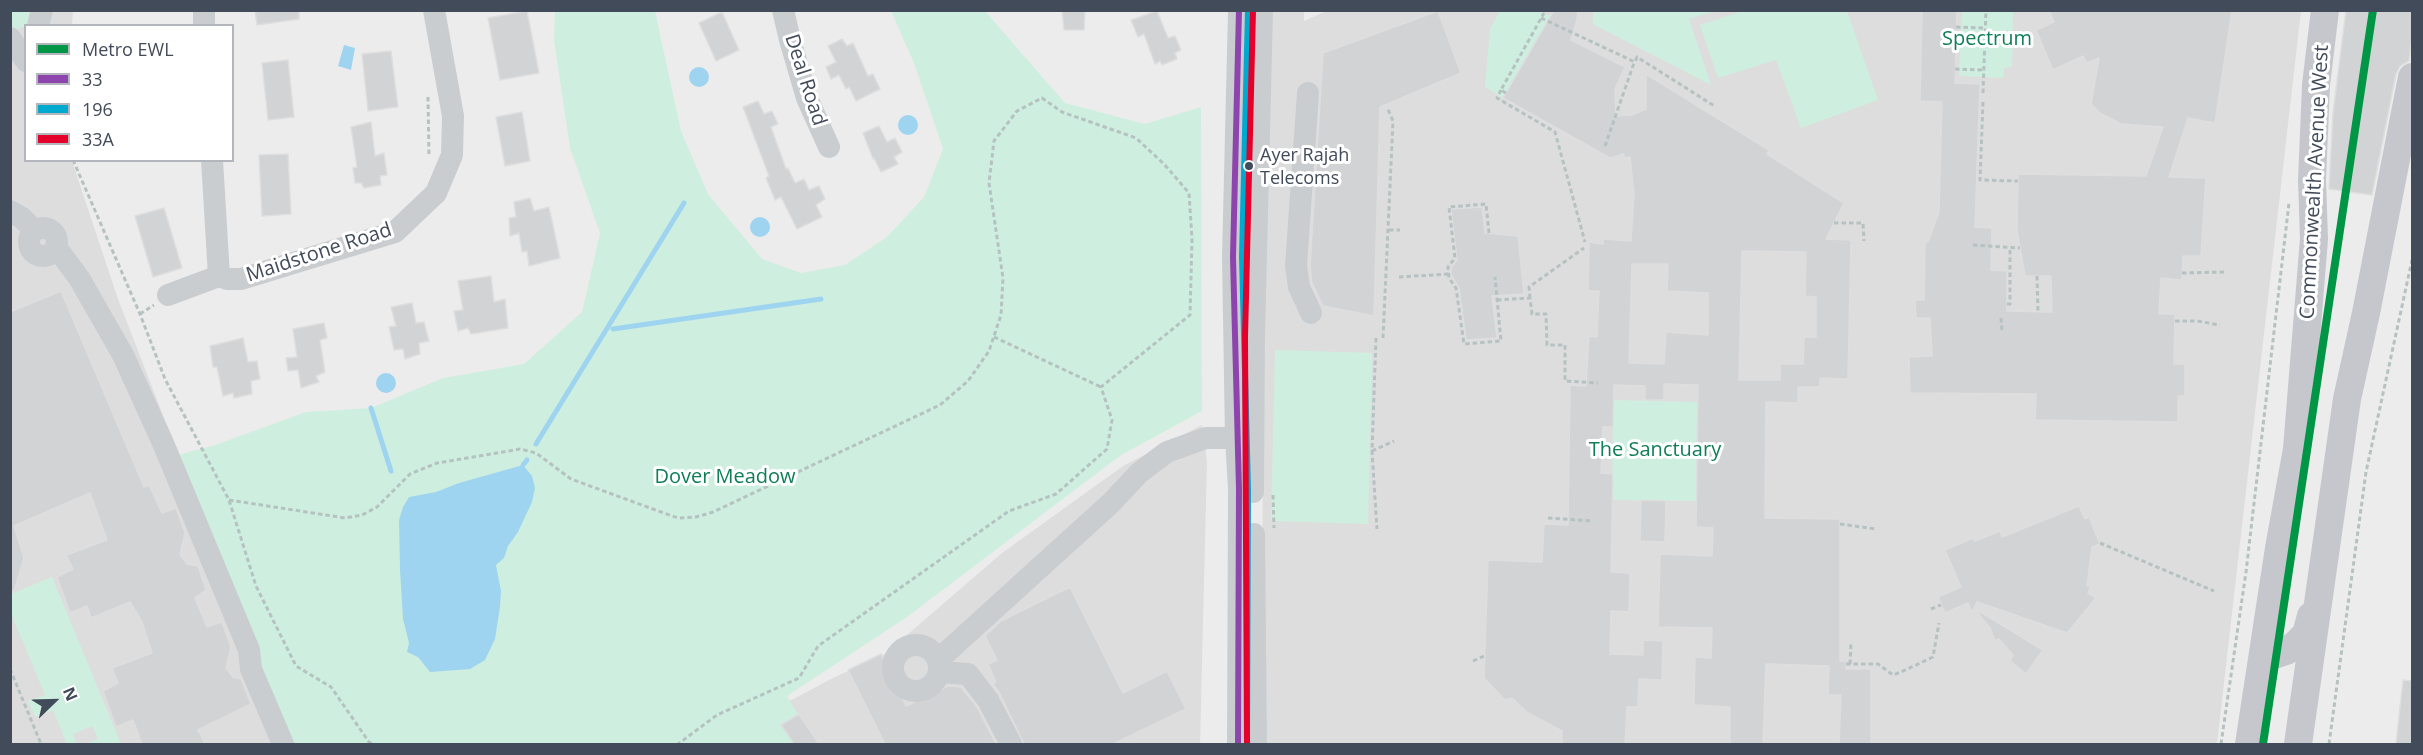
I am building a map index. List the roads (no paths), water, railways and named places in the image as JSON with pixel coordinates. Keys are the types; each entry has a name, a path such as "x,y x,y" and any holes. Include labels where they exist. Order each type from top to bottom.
{"main road":[{"name":"Commonwealth Avenue West","path":"2249,744 2297,449 2305,373 2314,239 2312,180 2316,85 2325,10"},
{"path":"2298,744 2347,399 2367,313 2412,77"},
{"path":"2263,654 2274,655 2286,651 2306,634 2322,570"},
{"path":"2258,694 2274,675 2290,672 2307,675"}],"street":[{"name":"Maidstone Road","path":"219,276 227,279 241,279 395,232 436,193 452,155 453,116 434,10"},
{"name":"Deal Road","path":"783,10 807,98 830,147"},
{"path":"1239,10 1233,257 1236,438 1256,744"},
{"path":"1246,599 1254,455 1254,337 1262,10"},
{"path":"10,38 24,58"},
{"path":"1308,93 1296,266 1299,287 1311,313"},
{"path":"168,296 219,276 212,162"},
{"path":"10,211 22,218 34,230 41,228 51,230 56,238 56,247 79,278 123,355 213,561 249,650 251,669 283,744"},
{"path":"1011,744 988,700 968,674 939,666 1112,502 1139,473 1167,452 1206,438 1236,438 1254,455"},
{"path":"1238,744 1247,633"}],"water":[{"path":"344,45 355,48 351,70 338,66"},
{"path":"699,67 706,70 709,77 706,84 699,87 692,84 689,77 692,70"},
{"path":"908,115 915,118 918,125 915,132 908,135 901,132 898,125 901,118"},
{"path":"760,217 767,220 770,227 767,234 760,237 753,234 750,227 753,220"},
{"path":"386,373 393,376 396,383 393,390 386,393 379,390 376,383 379,376"},
{"path":"523,465 532,476 535,488 532,502 518,532 508,546 504,558 496,565 501,591 495,639 485,660 470,669 430,672 418,657 407,652 409,643 403,619 400,570 399,520 403,507 409,497 436,492"}],"waterway":[{"path":"536,444 684,203"},
{"path":"613,329 821,299"},
{"path":"371,408 391,471"},
{"path":"523,465 527,460"}],"metro line":[{"name":"EWL","path":"2263,744 2373,10"}],"place":[{"name":"Ayer Rajah Telecoms","path":"1249,166"}],"park label":[{"name":"Spectrum","path":"1987,39"},
{"name":"The Sanctuary","path":"1655,450"},
{"name":"Dover Meadow","path":"725,477"}]}
